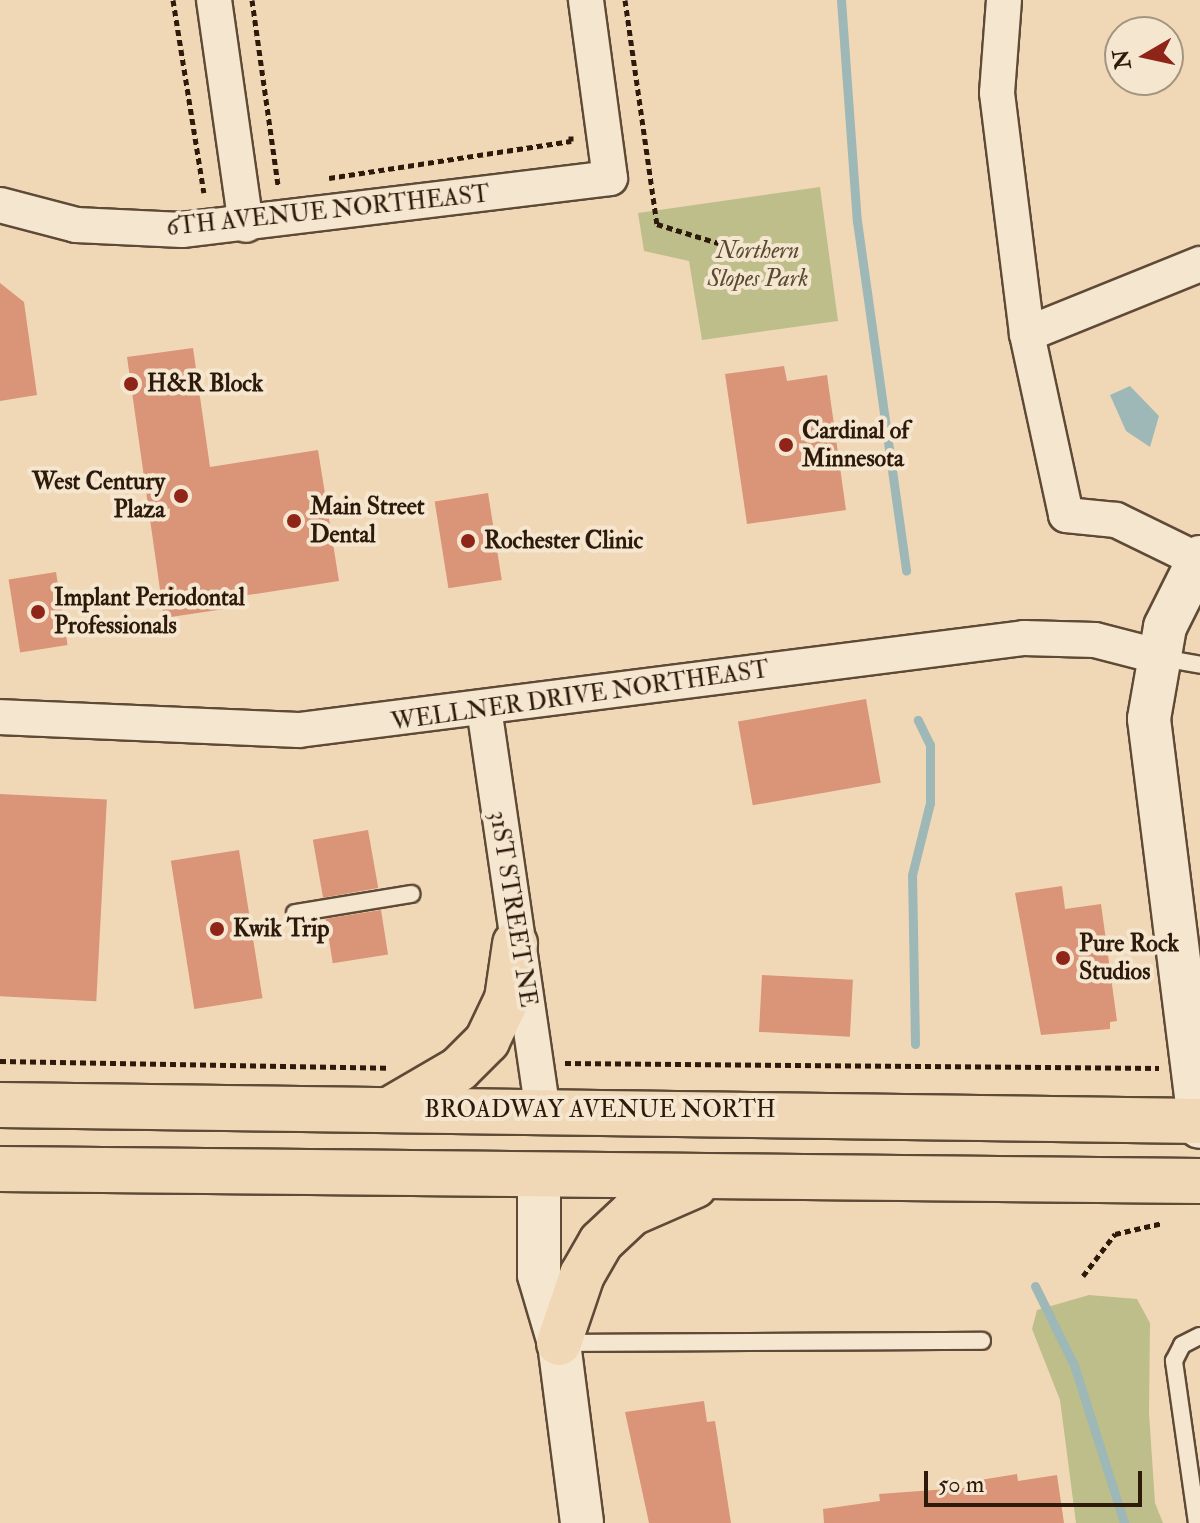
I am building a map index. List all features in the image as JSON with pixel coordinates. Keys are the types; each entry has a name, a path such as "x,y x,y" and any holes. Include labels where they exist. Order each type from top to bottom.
{"main road":[{"path":"393,1088 428,1090 487,1041 507,999 515,944"},
{"name":"BROADWAY AVENUE NORTH","path":"0,1105 393,1088 543,1111 640,1110 1200,1121"},
{"path":"539,1176 571,1144 640,1110"},
{"path":"447,1174 512,1145 543,1111"},
{"path":"0,1169 716,1179 1200,1181"},
{"path":"559,1343 592,1252 615,1227 652,1201 716,1179"}],"street":[{"path":"214,0 246,225"},
{"name":"6TH AVENUE NORTHEAST","path":"0,205 118,231 246,225 610,178 586,0"},
{"path":"1004,0 997,93 1027,334 1066,515 1116,520 1199,558 1157,656 1149,719 1152,778 1200,1127"},
{"path":"1027,334 1200,264"},
{"name":"WELLNER DRIVE NORTHEAST","path":"0,717 279,731 484,708 1010,639 1095,640 1157,656"},
{"name":"31ST STREET NE","path":"484,708 515,944 543,1111"},
{"path":"539,1176 539,1275 559,1343 582,1523"}],"lane":[{"path":"1157,656 1200,665"},
{"path":"295,913 411,894"},
{"path":"1197,1523 1174,1361 1182,1345 1200,1336"},
{"path":"559,1343 982,1341"}],"path":[{"path":"173,0 200,193"},
{"path":"252,0 278,185 293,183"},
{"path":"625,0 657,224 741,250"},
{"path":"324,178 571,141"},
{"path":"0,1061 393,1088"},
{"path":"575,1063 1138,1068"},
{"path":"1083,1276 1115,1234 1163,1223"}],"green space":[{"name":"Northern Slopes Park","path":"820,187 838,321 702,340 689,261 644,251 638,213"},
{"path":"1089,1295 1137,1299 1150,1323 1149,1413 1155,1503 1163,1523 1076,1523 1060,1400 1032,1329 1037,1310"}],"water":[{"path":"1130,386 1159,416 1150,447 1126,431 1110,395"}],"building":[{"name":"West Century Plaza","path":"0,283 24,302 37,395 0,401"},
{"path":"193,348 210,467 318,450 339,581 229,598 231,608 164,618 127,357"},
{"name":"Cardinal of Minnesota","path":"784,366 787,381 827,375 846,510 747,524 725,374"},
{"name":"Rochester Clinic","path":"488,493 502,580 448,588 435,501"},
{"name":"Implant Periodontal Professionals","path":"56,572 68,645 20,653 9,580"},
{"path":"866,699 881,783 753,805 738,722"},
{"path":"0,794 107,800 96,1001 0,996"},
{"path":"368,830 378,888 323,898 313,840"},
{"name":"Kwik Trip","path":"239,850 262,998 194,1009 171,861"},
{"name":"Pure Rock Studios","path":"1062,886 1065,909 1101,904 1117,1021 1110,1022 1110,1029 1041,1035 1015,893"},
{"path":"381,910 388,954 333,963 326,919"},
{"path":"762,975 853,980 850,1037 759,1032"},
{"path":"704,1401 707,1422 715,1421 731,1523 649,1523 625,1412"},
{"path":"1017,1474 1018,1481 1057,1475 1064,1523 824,1523 823,1509 880,1501 879,1494 975,1487 974,1481"}],"waterway":[{"path":"841,0 857,221 906,571"},
{"path":"915,1044 912,875 930,803 930,745 918,720"},
{"path":"1035,1286 1074,1365 1124,1523"}],"place":[{"name":"H&R Block","path":"131,384"},
{"name":"Cardinal of Minnesota","path":"786,445"},
{"name":"West Century Plaza","path":"181,496"},
{"name":"Main Street Dental","path":"294,521"},
{"name":"Rochester Clinic","path":"468,541"},
{"name":"Implant Periodontal Professionals","path":"38,612"},
{"name":"Kwik Trip","path":"217,929"},
{"name":"Pure Rock Studios","path":"1063,958"}]}
